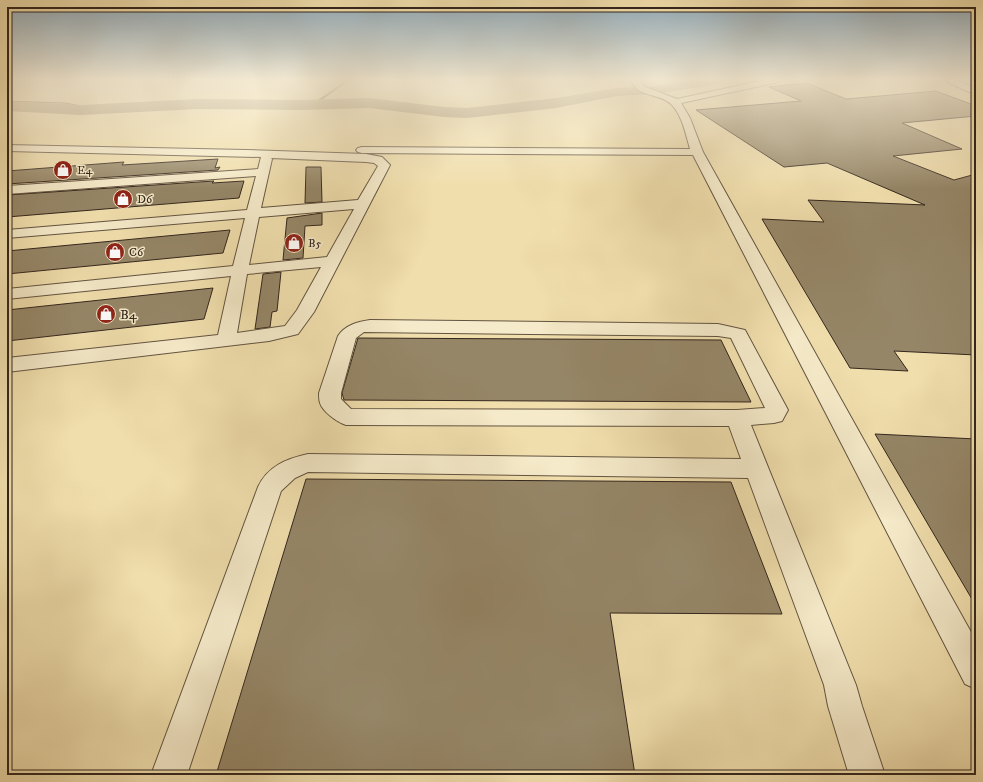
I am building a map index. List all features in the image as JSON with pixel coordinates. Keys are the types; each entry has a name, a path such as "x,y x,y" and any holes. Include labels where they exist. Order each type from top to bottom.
{"street":[{"path":"683,116 697,152 976,673"},
{"path":"7,141 234,145 404,151 697,152"},
{"path":"7,148 265,164 339,164"},
{"path":"7,190 265,164 366,158 381,162 384,167 362,204 305,312 294,328 281,334 7,365"},
{"path":"226,340 240,270 265,164"},
{"path":"7,234 362,204"},
{"path":"7,294 332,261"},
{"path":"370,326 718,330 738,334 777,410 774,415 737,418 346,417 330,402 330,393 347,336 351,331 370,326"},
{"path":"737,418 840,685 845,706 868,775"},
{"path":"168,775 270,487 274,480 288,469 308,463 757,469"}],"building":[{"path":"706,116 971,116 902,123 962,149 893,156 954,180 976,174 976,355 894,351 908,371 850,368 762,219 824,222 808,200 925,205 827,163 784,167"},
{"path":"218,159 215,168 220,167 218,170 7,184 7,171 124,162 122,165"},
{"name":"B5","path":"306,167 321,167 322,202 305,203"},
{"name":"D6","path":"214,181 212,183 244,181 239,198 7,217 7,195"},
{"name":"B5","path":"322,213 322,225 305,226 303,258 283,260 287,218"},
{"name":"C6","path":"230,230 223,253 7,274 7,251"},
{"name":"B5","path":"281,272 277,311 272,312 270,327 255,329 263,274"},
{"name":"B4","path":"213,288 204,319 7,341 7,310"},
{"path":"358,338 721,340 751,402 344,400 342,393"},
{"path":"875,434 976,439 976,606"},
{"path":"306,479 731,482 782,614 610,613 635,775 216,775"}],"place":[{"name":"E4","path":"63,170"},
{"name":"D6","path":"123,199"},
{"name":"B5","path":"294,243"},
{"name":"C6","path":"115,252"},
{"name":"B4","path":"106,314"}]}
